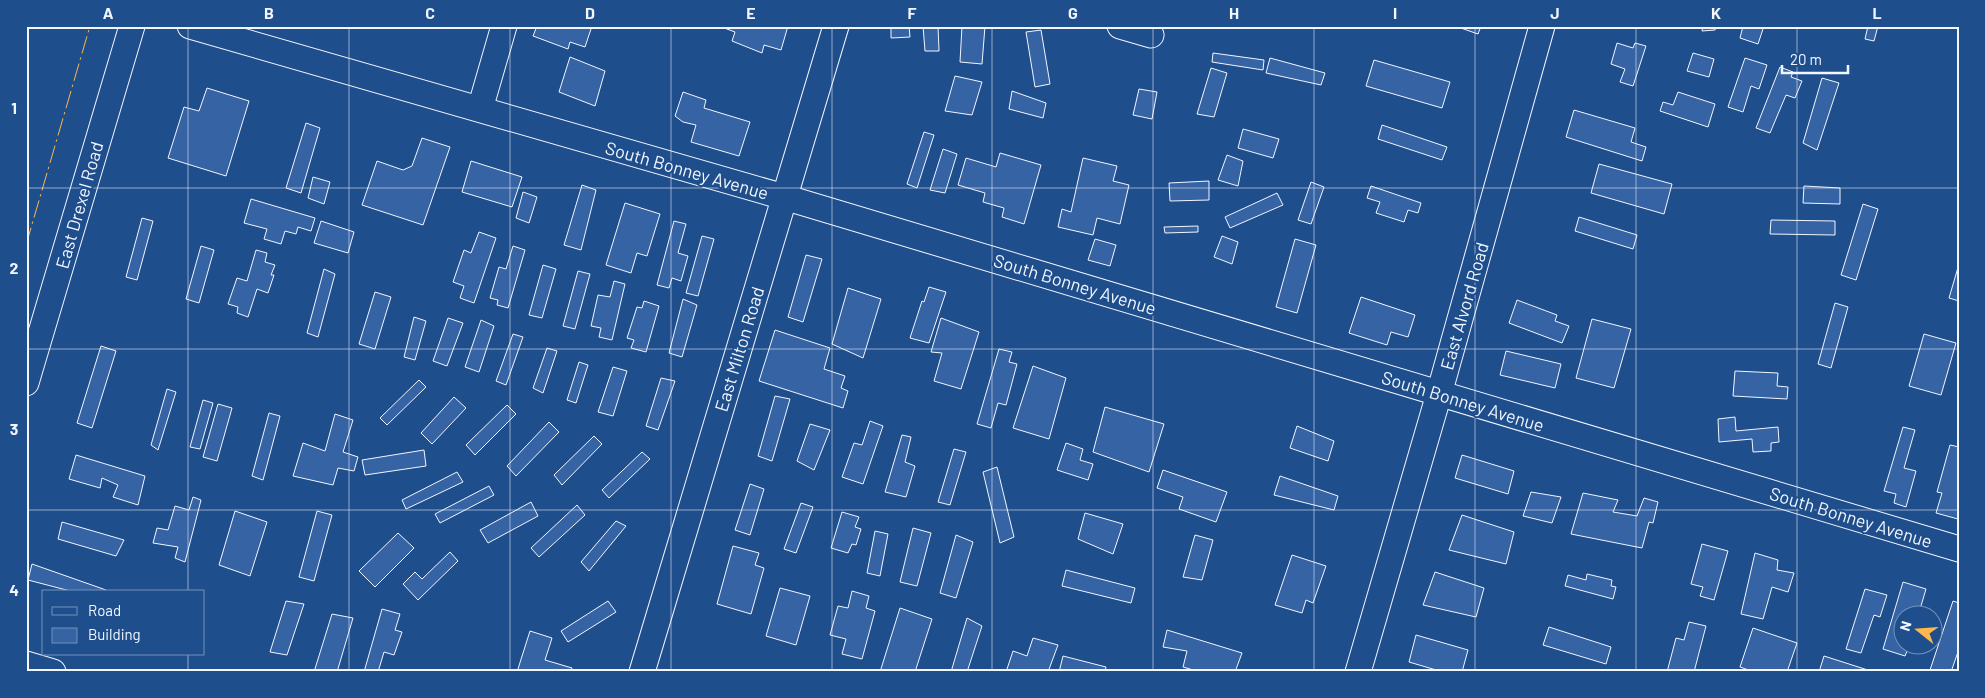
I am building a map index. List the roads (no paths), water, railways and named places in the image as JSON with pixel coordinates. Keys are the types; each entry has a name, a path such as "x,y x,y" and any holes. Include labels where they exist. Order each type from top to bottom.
{"street":[{"name":"East Drexel Road","path":"26,384 132,26"},
{"name":"South Bonney Avenue","path":"190,26 784,197 1959,549"},
{"path":"480,109 504,26"},
{"name":"East Milton Road","path":"642,672 836,26"},
{"path":"1120,26 1151,35"},
{"name":"East Alvord Road","path":"1358,672 1439,394 1542,26"},
{"path":"26,664 53,672"}]}
